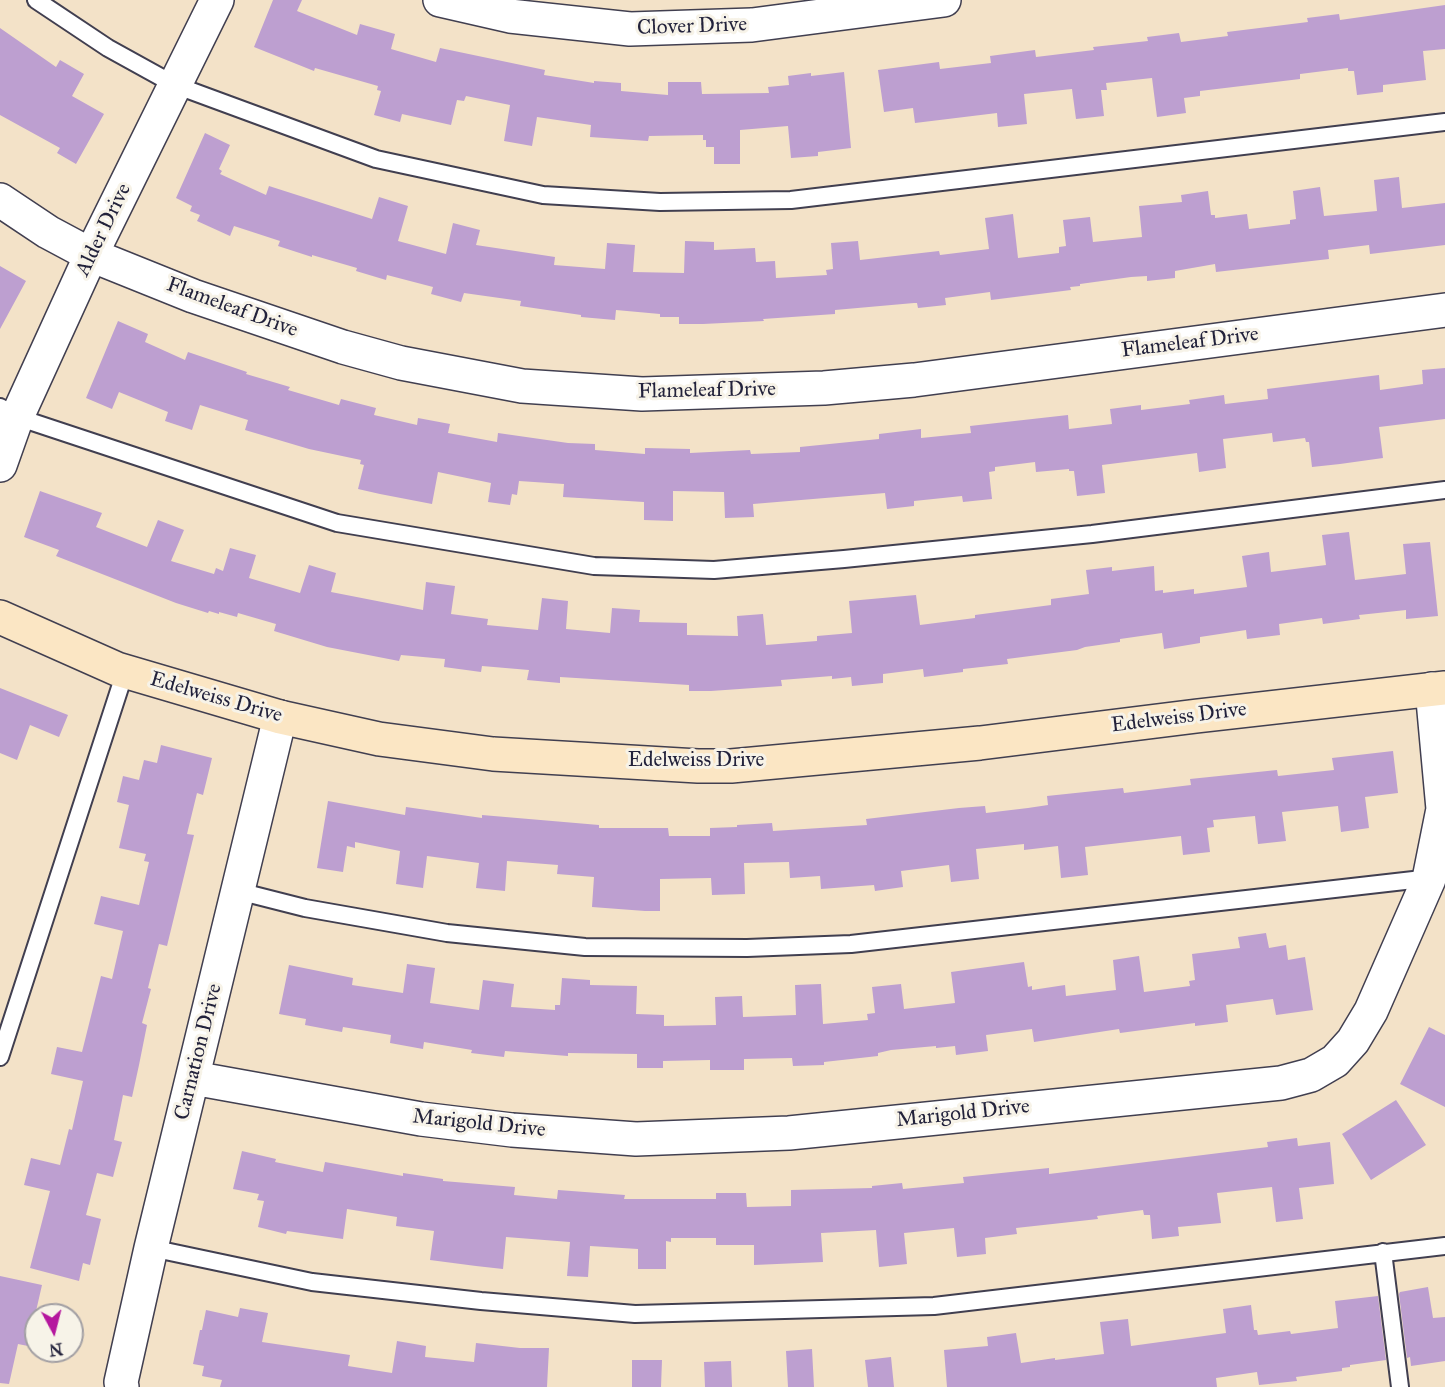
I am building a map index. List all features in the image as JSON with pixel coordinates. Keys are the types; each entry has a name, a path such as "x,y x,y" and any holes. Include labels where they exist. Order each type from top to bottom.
{"street":[{"name":"Alder Drive","path":"0,465 8,412 91,255 217,0"},
{"name":"Clover Drive","path":"440,0 510,16 630,29 752,25 944,0"},
{"name":"Flameleaf Drive","path":"0,200 48,232 91,255 193,296 343,347 401,363 522,386 642,394 824,388 914,380 1445,310"},
{"name":"Edelweiss Drive","path":"0,617 125,672 280,717 379,739 493,754 698,766 730,766 980,743 1438,689"},
{"name":"Marigold Drive","path":"193,1078 421,1119 512,1130 636,1138 789,1132 1281,1083 1311,1075 1335,1061 1353,1041 1371,1011 1437,877 1443,809 1438,689"},
{"name":"Carnation Drive","path":"122,1387 121,1382 151,1248 280,717"}],"lane":[{"path":"36,0 108,48 175,85 376,159 543,195 660,202 791,200 1445,122"},
{"path":"8,412 337,523 594,566 714,570 856,558 1092,534 1445,490"},
{"path":"0,1057 125,672"},
{"path":"238,891 305,908 447,933 585,947 747,948 851,944 1437,877"},
{"path":"151,1248 312,1282 481,1301 635,1314 934,1306 1445,1246"},
{"path":"1383,1252 1400,1387"}],"building":[{"path":"273,0 302,0 297,11 357,35 360,24 395,34 391,49 436,62 440,48 545,70 544,75 594,83 594,81 621,83 621,91 668,95 668,82 701,82 702,94 769,93 768,87 789,85 788,76 844,72 851,148 818,152 818,156 791,158 788,126 740,130 740,164 714,164 714,147 706,147 703,135 649,136 648,141 590,137 591,125 537,117 532,146 504,141 510,105 466,96 464,101 457,100 451,125 402,114 400,122 374,115 381,91 377,90 378,86 315,68 314,71 254,47"},
{"path":"1445,5 1445,49 1423,51 1426,80 1383,85 1383,92 1357,95 1354,71 1348,71 1348,68 1300,74 1300,79 1200,91 1200,96 1184,98 1186,113 1157,117 1152,78 1106,83 1107,90 1101,90 1104,116 1076,119 1072,89 1024,94 1027,124 998,127 997,113 915,123 913,108 884,112 878,70 939,62 940,69 991,63 990,56 1035,50 1036,57 1094,50 1093,47 1148,41 1147,37 1179,33 1181,42 1228,36 1227,32 1308,22 1307,18 1339,14 1340,20"},
{"path":"0,28 56,67 60,60 84,74 72,96 104,114 76,164 57,153 60,148 0,115"},
{"path":"205,133 230,145 219,169 222,171 220,174 266,195 269,186 372,219 379,197 408,206 398,241 446,254 453,223 480,230 476,245 555,257 554,265 605,269 607,243 635,245 633,272 684,273 685,241 714,242 714,250 755,248 756,262 775,261 776,278 827,275 826,270 833,269 831,243 858,241 860,260 939,251 940,255 989,249 985,218 1013,214 1018,258 1059,253 1059,247 1066,246 1063,220 1090,217 1093,242 1142,237 1139,206 1182,202 1181,195 1208,191 1211,215 1215,215 1215,218 1247,214 1249,229 1290,224 1290,220 1296,219 1293,191 1320,187 1324,216 1377,211 1374,180 1399,177 1402,208 1445,203 1445,245 1370,254 1369,245 1328,250 1329,259 1216,272 1215,264 1175,271 1175,278 1147,281 1147,276 1131,277 1080,284 1080,286 1070,287 1071,290 991,300 990,292 945,298 946,305 918,308 917,303 914,303 835,310 835,314 763,319 764,321 679,324 679,317 660,317 660,314 616,310 615,320 581,317 581,315 520,306 521,301 464,293 461,302 431,294 433,287 387,275 386,280 356,271 357,268 278,246 280,241 234,226 230,236 197,221 200,215 190,211 192,206 176,198"},
{"path":"0,266 26,281 0,329"},
{"path":"118,321 148,334 145,342 185,360 188,352 247,372 246,374 290,387 288,390 339,405 341,399 376,408 374,415 417,425 418,418 450,424 448,433 497,442 498,433 568,443 595,444 595,450 645,454 645,448 690,449 690,453 750,450 751,454 800,452 800,447 879,439 879,434 921,429 921,438 971,433 970,426 1068,415 1069,429 1112,424 1110,409 1141,405 1141,410 1190,404 1189,400 1224,395 1225,404 1268,399 1267,389 1379,375 1380,390 1423,384 1422,370 1445,368 1445,419 1379,427 1383,458 1340,464 1312,467 1309,442 1306,442 1305,438 1273,442 1272,433 1223,439 1226,468 1199,472 1197,453 1102,465 1105,493 1077,496 1074,471 1069,471 1069,469 1036,472 1035,462 995,467 995,471 989,472 992,499 963,502 962,496 914,501 914,506 887,509 885,493 753,504 754,517 725,518 724,492 673,491 673,521 644,520 644,502 563,497 564,484 519,481 517,495 512,494 510,505 488,502 491,483 438,472 432,504 380,494 358,489 364,465 360,464 361,460 309,449 245,430 248,420 200,405 192,430 165,421 168,412 119,392 112,409 86,398"},
{"path":"40,491 102,513 96,527 147,547 158,520 184,530 171,561 214,574 216,568 223,571 230,548 256,555 249,578 300,593 309,565 336,573 331,592 423,610 426,582 455,586 451,614 488,619 487,625 538,630 542,598 568,601 566,629 610,633 612,608 640,610 639,622 687,623 687,635 738,636 737,616 763,614 766,645 817,641 817,636 852,633 849,601 916,595 920,625 975,618 975,615 1051,605 1051,599 1089,594 1086,570 1112,567 1112,571 1154,566 1155,591 1163,590 1163,593 1194,589 1194,594 1247,587 1242,556 1269,552 1271,572 1326,565 1322,535 1349,532 1355,580 1406,574 1403,544 1430,542 1438,616 1406,619 1406,610 1359,615 1360,619 1323,624 1322,618 1279,624 1280,635 1247,639 1246,630 1200,637 1200,643 1164,649 1162,633 1120,639 1120,642 1077,650 1007,659 1008,664 963,669 963,672 924,677 923,669 883,674 883,683 852,686 851,677 832,679 832,676 781,680 782,686 711,691 689,691 689,685 560,677 560,683 527,680 529,670 482,666 481,672 444,667 445,659 401,655 399,661 327,647 274,631 276,624 238,613 237,617 219,612 219,614 209,611 208,613 176,603 56,556 59,550 24,537"},
{"path":"0,688 68,715 59,737 30,725 17,760 0,753"},
{"path":"161,745 212,758 203,795 197,793 187,834 194,835 167,946 159,944 148,988 151,989 142,1023 147,1025 132,1097 123,1095 114,1140 122,1142 113,1177 97,1173 86,1215 101,1219 90,1265 83,1263 79,1281 30,1268 50,1191 24,1185 31,1158 60,1165 69,1129 72,1130 83,1081 51,1074 57,1047 82,1052 101,976 112,979 123,931 94,924 101,896 139,905 149,862 144,861 146,854 119,848 129,805 117,802 123,776 139,780 144,760 157,763"},
{"path":"1393,751 1398,793 1365,797 1369,828 1341,832 1338,806 1282,812 1286,841 1258,844 1255,816 1213,820 1214,827 1207,828 1210,852 1183,855 1181,836 1085,847 1088,875 1061,878 1058,846 1024,850 1024,844 976,849 979,879 951,882 949,865 901,871 903,887 875,891 874,885 821,889 820,876 790,878 789,862 744,863 745,894 712,895 711,878 660,879 660,911 645,911 592,907 594,877 557,874 558,865 507,861 505,891 476,888 479,863 427,856 423,888 396,884 400,851 355,842 355,848 347,846 343,872 317,868 328,801 405,815 406,807 482,818 482,815 599,825 599,828 668,828 669,836 710,836 710,828 737,827 737,825 772,823 773,831 867,825 866,819 959,808 985,806 986,813 1048,805 1047,796 1123,788 1124,793 1191,785 1190,779 1277,770 1278,776 1334,770 1332,758"},
{"path":"1266,933 1269,948 1286,945 1288,960 1305,957 1313,1010 1276,1015 1273,999 1226,1005 1228,1022 1195,1026 1195,1023 1120,1033 1119,1029 1034,1042 1032,1029 986,1035 988,1051 956,1055 955,1046 936,1048 936,1046 891,1050 878,1053 878,1056 824,1062 824,1065 793,1066 792,1058 744,1059 744,1070 710,1070 710,1060 663,1061 663,1068 637,1068 637,1054 568,1053 568,1056 505,1051 504,1057 471,1053 472,1050 424,1042 423,1049 390,1043 391,1035 343,1027 342,1032 305,1025 306,1019 279,1014 289,965 353,978 352,985 403,993 407,964 435,968 430,1003 479,1010 483,980 514,984 511,1007 555,1010 555,1005 560,1005 562,978 590,980 590,985 637,986 636,1014 664,1015 664,1026 716,1025 715,997 742,996 743,1017 796,1015 795,985 821,984 823,1024 868,1020 867,1014 875,1013 872,987 901,984 904,1009 955,1003 951,972 1024,962 1028,987 1032,986 1032,990 1065,985 1066,996 1116,990 1113,960 1139,956 1144,992 1190,986 1189,981 1195,980 1192,954 1240,948 1238,937"},
{"path":"1429,1027 1445,1035 1445,1107 1400,1084"},
{"path":"1396,1100 1426,1145 1371,1180 1342,1134"},
{"path":"1297,1138 1298,1146 1330,1142 1334,1184 1299,1188 1303,1219 1276,1222 1272,1187 1217,1193 1221,1223 1178,1227 1179,1236 1152,1239 1150,1215 1144,1215 1143,1210 1097,1216 1098,1219 1016,1228 1017,1234 985,1238 986,1254 957,1257 954,1228 904,1233 907,1264 879,1267 876,1230 821,1233 823,1262 754,1265 754,1245 716,1245 716,1238 671,1238 671,1242 666,1241 666,1269 638,1269 638,1249 590,1246 588,1277 567,1276 570,1242 506,1237 503,1269 476,1266 430,1260 434,1231 396,1226 397,1217 347,1209 343,1239 287,1231 286,1234 258,1227 264,1201 257,1200 259,1194 233,1189 242,1151 276,1159 275,1162 323,1172 325,1162 403,1176 403,1173 443,1179 443,1181 515,1187 514,1195 557,1199 558,1190 625,1195 624,1199 716,1199 716,1193 746,1193 747,1207 791,1206 791,1190 872,1188 872,1186 902,1183 903,1189 964,1183 963,1177 1049,1168 1049,1174 1268,1147 1267,1142"},
{"path":"0,1276 42,1285 38,1303 24,1303 24,1345 18,1344 9,1384 0,1383"},
{"path":"1428,1287 1433,1318 1445,1317 1445,1361 1411,1366 1410,1357 1407,1358 1399,1294"},
{"path":"1378,1296 1386,1360 1350,1365 1350,1367 1342,1368 1342,1371 1296,1377 1297,1381 1259,1385 1257,1372 1216,1378 1217,1387 947,1387 944,1350 988,1346 987,1337 1016,1333 1021,1363 1055,1358 1055,1360 1104,1354 1100,1322 1128,1319 1131,1346 1226,1333 1223,1309 1251,1305 1254,1330 1257,1330 1258,1335 1290,1331 1291,1334 1338,1328 1335,1301"},
{"path":"240,1308 268,1313 262,1342 350,1355 348,1366 392,1373 397,1341 426,1346 425,1357 474,1362 476,1343 520,1348 549,1348 547,1387 220,1387 222,1380 202,1376 204,1366 193,1364 200,1330 202,1330 206,1310 238,1317"},
{"path":"812,1349 814,1387 788,1387 786,1351"},
{"path":"891,1357 894,1387 868,1387 865,1360"},
{"path":"632,1360 662,1360 661,1387 632,1387"},
{"path":"731,1361 732,1387 705,1387 704,1362"}]}
